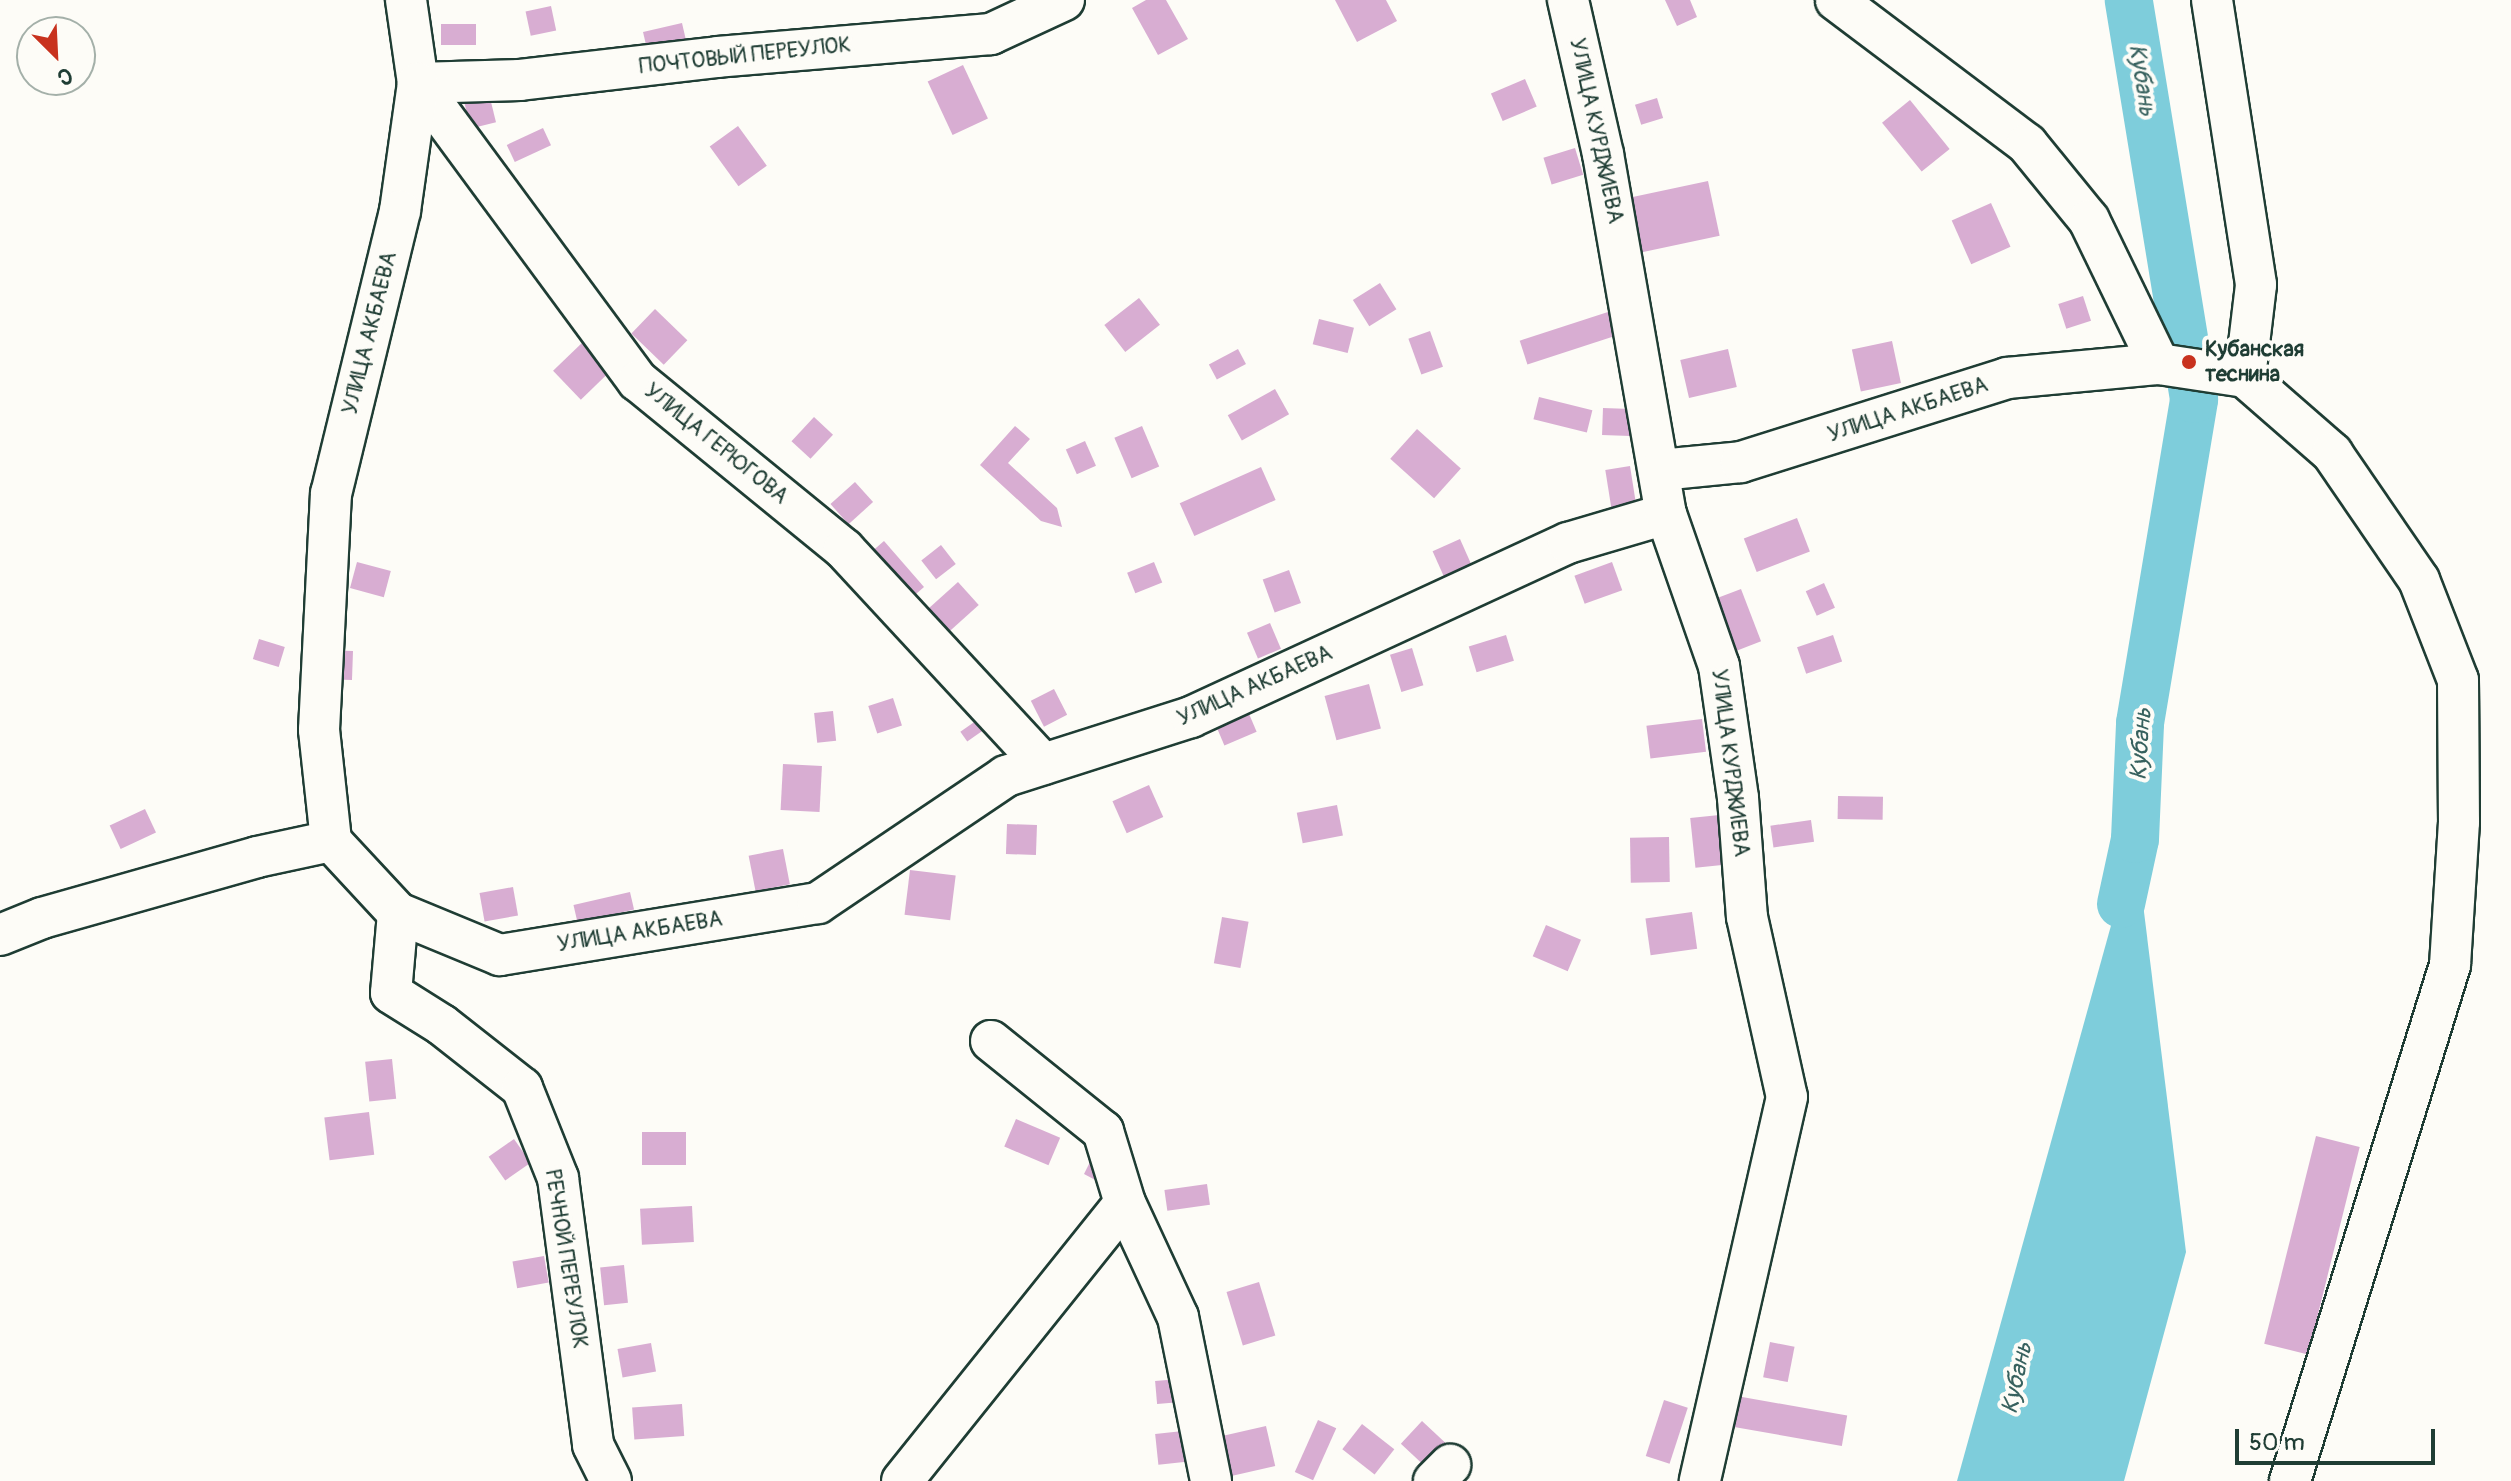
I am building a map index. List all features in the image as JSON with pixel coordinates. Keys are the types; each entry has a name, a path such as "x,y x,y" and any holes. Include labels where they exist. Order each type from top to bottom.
{"street":[{"name":"УЛИЦА ГЕРЮГОВА","path":"406,0 418,83 638,381 844,549 1043,764"},
{"name":"ПОЧТОВЫЙ ПЕРЕУЛОК","path":"418,83 520,80 718,57 991,34 1064,0"},
{"name":"УЛИЦА КУРДЖИЕВА","path":"1568,0 1603,154 1666,514 1719,666 1738,798 1747,917 1787,1097 1700,1481"},
{"path":"1836,0 2027,144 2089,220 2159,364"},
{"path":"2212,0 2256,285 2245,377 2332,453 2419,580 2458,680 2459,822 2450,965 2290,1481"},
{"name":"УЛИЦА АКБАЕВА","path":"418,83 400,211 331,493 319,730 331,841 398,913 500,955 818,903 1006,776 1191,717 1568,543 1666,514"},
{"name":"УЛИЦА АКБАЕВА","path":"1660,470 1741,462 2007,378 2159,364 2245,377"},
{"path":"0,935 42,918 257,857 331,841"},
{"name":"РЕЧНОЙ ПЕРЕУЛОК","path":"398,913 391,993 442,1025 522,1088 558,1178 593,1445 611,1481"},
{"path":"991,1041 1103,1131 1125,1203 1178,1317 1211,1481"},
{"path":"902,1481 1125,1203"}],"water":[{"path":"2135,839 2186,1252 2124,1481 1957,1481"}],"building":[{"path":"1146,0 1166,0 1188,39 1158,55 1132,8"},
{"path":"1335,0 1386,0 1397,21 1357,42"},
{"path":"1665,0 1690,0 1697,17 1677,26"},
{"path":"551,6 556,30 531,36 526,11"},
{"path":"682,23 688,49 649,58 643,32"},
{"path":"441,24 476,24 476,45 441,45"},
{"path":"963,65 988,118 953,135 928,81"},
{"path":"1525,79 1537,107 1503,121 1491,93"},
{"path":"489,94 496,122 471,128 464,100"},
{"path":"1657,98 1663,118 1641,125 1635,105"},
{"path":"1910,100 1950,149 1922,172 1882,123"},
{"path":"738,126 767,166 738,186 710,147"},
{"path":"543,128 551,145 515,162 507,145"},
{"path":"1575,148 1583,175 1552,184 1543,158"},
{"path":"1708,181 1720,236 1638,253 1627,198"},
{"path":"1991,203 2011,247 1971,264 1952,220"},
{"path":"1380,283 1396,309 1369,326 1353,300"},
{"path":"2083,296 2091,321 2066,329 2058,304"},
{"path":"1139,298 1160,325 1125,352 1104,325"},
{"path":"655,309 687,340 664,365 631,333"},
{"path":"1611,311 1619,335 1527,364 1520,341"},
{"path":"1319,319 1354,328 1348,353 1313,344"},
{"path":"1430,331 1443,367 1421,375 1408,339"},
{"path":"584,341 612,370 581,400 553,371"},
{"path":"1892,341 1901,383 1861,392 1852,350"},
{"path":"1238,349 1246,364 1217,380 1209,364"},
{"path":"1728,349 1737,387 1689,398 1680,360"},
{"path":"1275,389 1289,414 1242,441 1228,415"},
{"path":"1539,397 1592,410 1587,433 1533,419"},
{"path":"1603,408 1631,409 1630,436 1602,435"},
{"path":"814,417 833,435 811,459 791,441"},
{"path":"1015,426 1030,439 1008,463 1057,508 1062,527 1041,521 980,465"},
{"path":"1142,426 1159,467 1132,478 1114,438"},
{"path":"1417,429 1461,468 1434,498 1390,459"},
{"path":"1085,441 1096,466 1077,474 1066,450"},
{"path":"1630,466 1637,509 1612,513 1605,470"},
{"path":"1261,467 1276,500 1194,536 1180,503"},
{"path":"855,482 873,502 849,524 830,504"},
{"path":"1797,518 1810,552 1757,572 1744,538"},
{"path":"1460,539 1475,572 1447,584 1433,551"},
{"path":"884,541 924,587 910,599 870,553"},
{"path":"941,545 956,564 936,579 921,560"},
{"path":"357,562 391,571 384,597 350,588"},
{"path":"1154,562 1162,582 1135,593 1127,573"},
{"path":"1612,562 1622,590 1585,604 1574,576"},
{"path":"1289,570 1301,603 1275,612 1263,580"},
{"path":"958,582 979,605 949,632 928,609"},
{"path":"1824,583 1835,608 1817,616 1806,591"},
{"path":"1741,589 1761,641 1732,652 1712,600"},
{"path":"1270,623 1281,649 1258,659 1247,633"},
{"path":"1506,635 1514,661 1477,672 1469,646"},
{"path":"1833,635 1842,661 1806,674 1797,647"},
{"path":"259,639 285,647 279,667 253,659"},
{"path":"1412,648 1423,685 1401,692 1390,655"},
{"path":"337,650 353,651 352,680 336,679"},
{"path":"1369,684 1381,728 1336,740 1325,696"},
{"path":"1054,689 1067,715 1044,727 1031,701"},
{"path":"1241,695 1257,732 1224,745 1209,709"},
{"path":"893,698 902,726 877,734 868,706"},
{"path":"833,711 836,741 817,743 814,713"},
{"path":"980,718 987,728 967,742 960,732"},
{"path":"1702,719 1706,752 1650,759 1646,726"},
{"path":"783,764 822,766 820,812 781,810"},
{"path":"1149,785 1163,817 1127,833 1112,801"},
{"path":"1838,796 1883,797 1883,820 1838,819"},
{"path":"1337,805 1343,835 1303,843 1297,813"},
{"path":"145,809 156,833 121,849 110,825"},
{"path":"1729,814 1734,864 1695,868 1690,818"},
{"path":"1811,820 1814,842 1773,847 1770,826"},
{"path":"1007,824 1037,825 1036,855 1006,854"},
{"path":"1669,837 1670,882 1631,883 1630,838"},
{"path":"783,849 790,884 756,891 749,856"},
{"path":"910,870 956,876 950,920 905,915"},
{"path":"513,887 518,916 485,921 480,893"},
{"path":"630,892 634,910 578,923 573,905"},
{"path":"1692,912 1697,949 1651,955 1645,919"},
{"path":"1222,917 1249,922 1240,968 1214,963"},
{"path":"1546,925 1581,940 1568,971 1533,956"},
{"path":"392,1059 396,1099 369,1102 365,1062"},
{"path":"369,1112 374,1155 330,1160 324,1117"},
{"path":"1016,1119 1060,1138 1048,1165 1004,1147"},
{"path":"642,1132 686,1132 686,1165 642,1165"},
{"path":"2316,1136 2360,1147 2308,1355 2264,1344"},
{"path":"514,1139 531,1163 505,1181 489,1157"},
{"path":"1094,1154 1101,1183 1084,1174"},
{"path":"1207,1184 1210,1205 1167,1211 1164,1190"},
{"path":"692,1206 694,1242 642,1245 640,1209"},
{"path":"544,1256 549,1283 517,1288 512,1262"},
{"path":"624,1265 628,1303 604,1305 600,1268"},
{"path":"1259,1282 1275,1336 1243,1345 1226,1292"},
{"path":"1770,1342 1795,1347 1788,1382 1763,1377"},
{"path":"651,1343 656,1372 623,1377 618,1349"},
{"path":"1179,1379 1181,1402 1157,1404 1155,1381"},
{"path":"1731,1395 1847,1415 1842,1446 1726,1426"},
{"path":"1664,1400 1688,1408 1670,1464 1646,1456"},
{"path":"682,1404 684,1436 634,1439 632,1407"},
{"path":"1318,1420 1336,1428 1313,1480 1295,1472"},
{"path":"1422,1421 1449,1446 1428,1469 1401,1444"},
{"path":"1362,1424 1394,1449 1375,1474 1342,1449"},
{"path":"1266,1426 1275,1466 1231,1476 1222,1436"},
{"path":"1183,1431 1186,1462 1158,1465 1155,1434"}],"waterway":[{"name":"Кубань","path":"2121,904 2135,839 2140,723 2194,399 2129,0"}],"place":[{"name":"Кубанская теснина","path":"2189,362"}]}
